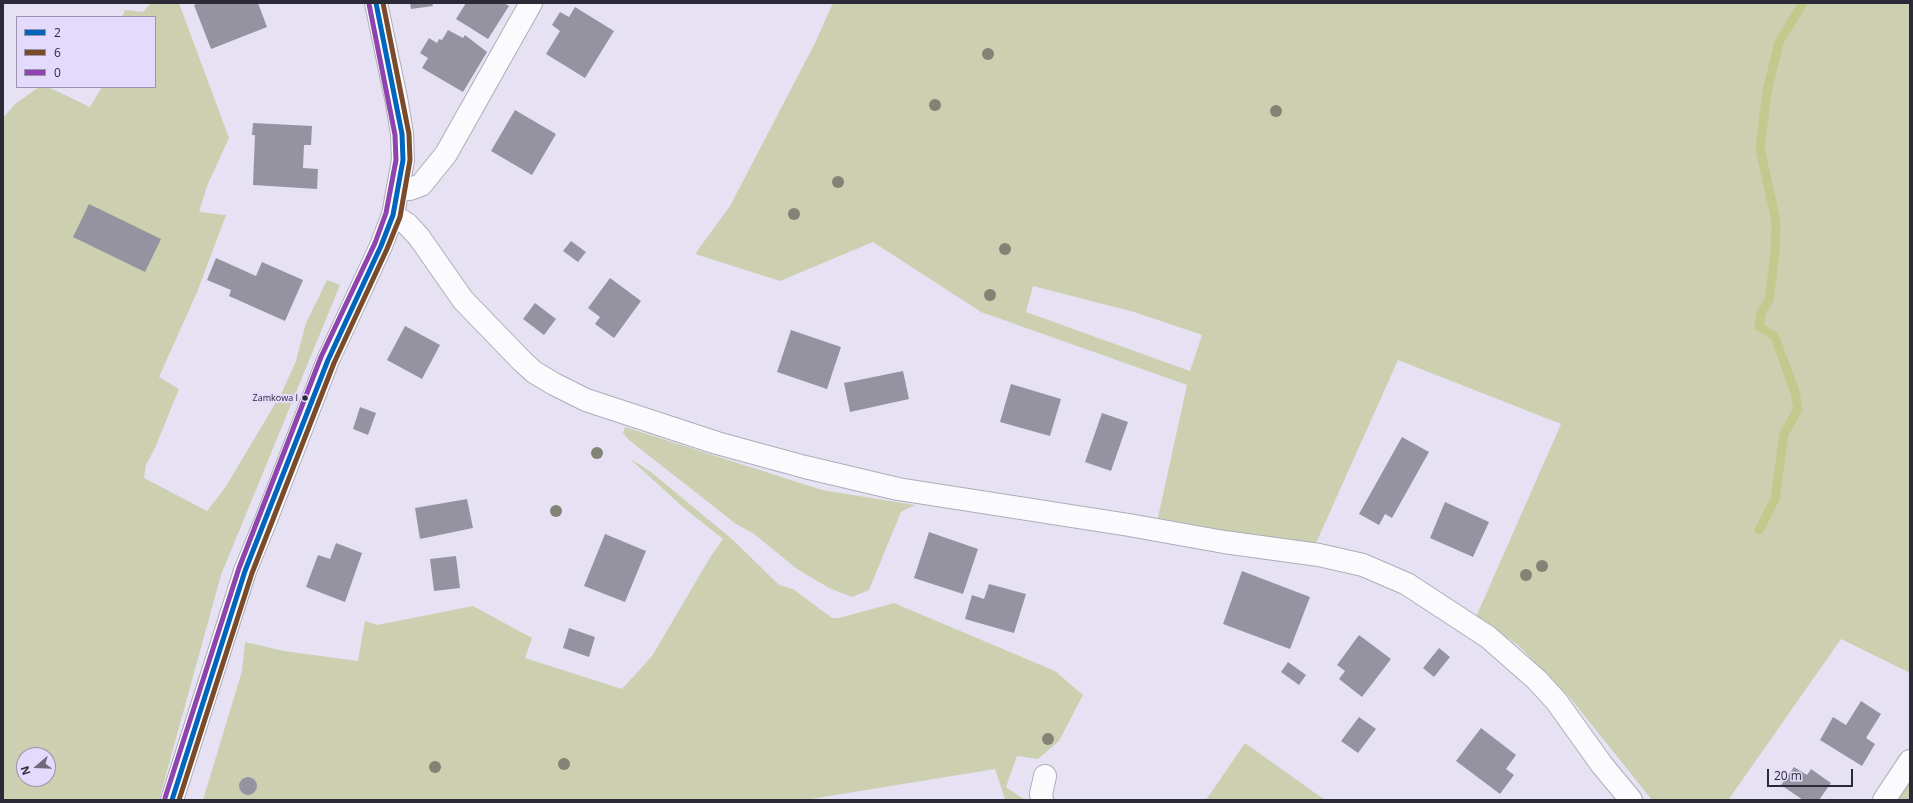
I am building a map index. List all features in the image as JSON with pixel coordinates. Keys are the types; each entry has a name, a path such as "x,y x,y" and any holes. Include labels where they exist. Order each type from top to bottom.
{"street":[{"path":"172,800 245,571 328,360 381,246 392,215 403,160 402,134 376,3"},
{"path":"398,189 410,189 421,185 446,154 531,3"},
{"path":"392,215 407,224 419,237 463,300 522,361 534,372 586,400 717,443 805,467 898,489 1130,525 1224,542 1319,555 1363,566 1407,584 1488,637 1537,680 1557,702 1602,765 1631,800"},
{"path":"1884,800 1910,761"},
{"path":"1042,800 1041,794 1045,776"}],"green space":[{"path":"151,3 179,3 229,138 207,186 199,212 226,215 198,290 159,377 179,389 155,448 146,465 144,478 207,511 225,488 282,392 296,361 306,323 327,280 340,285 221,575 159,800 3,800 3,118 15,104 38,88 50,88 90,107 101,88 156,88 156,16 122,16 125,10 143,12"},
{"path":"833,3 1910,3 1910,673 1841,639 1729,799 1730,800 1652,800 1571,699 1518,645 1476,617 1561,424 1398,360 1316,543 1157,522 1187,385 981,312 873,242 780,281 695,254 730,206 815,43","holes":["1033,286 1134,312 1202,335 1190,371 1026,312"]},
{"path":"625,427 822,490 915,505 901,512 869,590 852,597 829,588 797,569 754,534 736,524 629,440 623,433"},
{"path":"629,458 651,472 733,540 779,585 793,589 832,618 839,618 894,603 1055,671 1083,695 1059,741 1038,759 1017,756 1006,787 1025,800 1003,800 1005,799 995,769 805,800 203,800 242,671 245,642 284,651 358,661 365,621 377,625 473,606 532,638 525,658 622,689 652,656 711,556 723,539 684,508"},
{"path":"1245,743 1325,800 1206,800"},
{"path":"1910,781 1910,800 1897,800"}],"building":[{"path":"199,3 258,3 267,27 211,49 194,5"},
{"path":"410,3 432,3 433,6 411,9"},
{"path":"466,3 504,3 509,6 488,39 456,19"},
{"path":"575,7 614,31 585,78 546,54 560,31 552,25 560,12 569,17"},
{"path":"448,30 463,38 465,35 487,52 463,92 422,68 428,58 420,53 429,38 437,43 439,39 442,40"},
{"path":"515,110 556,134 532,175 491,151"},
{"path":"253,123 312,126 311,145 304,145 303,168 318,169 317,189 253,185 255,135 252,135"},
{"path":"89,204 161,239 145,272 73,237"},
{"path":"571,241 586,252 578,262 563,251"},
{"path":"216,258 256,276 262,262 303,280 285,321 229,296 231,290 207,280"},
{"path":"610,278 641,301 614,338 595,324 600,317 588,308"},
{"path":"535,303 556,319 544,335 523,319"},
{"path":"405,326 440,345 422,379 387,360"},
{"path":"791,330 841,347 827,389 777,372"},
{"path":"903,371 909,399 850,412 844,383"},
{"path":"1011,384 1061,399 1050,436 1000,422"},
{"path":"360,407 376,413 368,435 353,429"},
{"path":"1102,413 1128,422 1111,471 1085,462"},
{"path":"1402,437 1429,452 1392,518 1385,514 1379,525 1359,514"},
{"path":"467,499 473,528 420,539 415,508"},
{"path":"1445,502 1489,522 1473,557 1430,538"},
{"path":"929,532 978,549 963,594 914,578"},
{"path":"605,534 646,551 625,602 584,586"},
{"path":"336,543 362,553 345,602 306,587 318,555 330,559"},
{"path":"456,556 460,588 434,591 430,559"},
{"path":"1242,571 1310,597 1290,649 1223,624"},
{"path":"989,584 1026,594 1014,633 965,619 972,595 984,599"},
{"path":"569,628 595,637 589,657 563,648"},
{"path":"1359,635 1391,659 1362,697 1339,679 1345,671 1337,665"},
{"path":"1439,648 1450,657 1434,677 1423,668"},
{"path":"1288,662 1306,675 1299,685 1281,672"},
{"path":"1861,701 1881,714 1866,738 1875,744 1862,766 1820,740 1833,717 1846,725"},
{"path":"1359,717 1376,729 1358,753 1341,741"},
{"path":"1481,728 1516,755 1506,769 1514,775 1500,794 1456,761"},
{"path":"1794,767 1807,775 1811,769 1831,783 1819,800 1803,800 1781,785"},
{"path":"244,777 252,777 257,782 255,793 252,795 244,795 239,790 239,782"}],"waterway":[{"path":"1759,530 1775,499 1784,434 1798,409 1795,392 1775,337 1759,326 1761,313 1769,300 1775,253 1776,222 1760,148 1767,92 1779,42 1803,3"}],"transit line":[{"name":"2","path":"172,800 245,571 328,360 381,246 393,215 403,160 402,134 376,3"},
{"name":"6","path":"179,800 252,573 334,363 387,249 400,217 410,160 409,134 383,3"},
{"name":"0","path":"165,798 239,568 321,357 375,243 386,213 396,160 395,135 369,4"}],"place":[{"name":"Zamkowa I","path":"305,398"}]}
